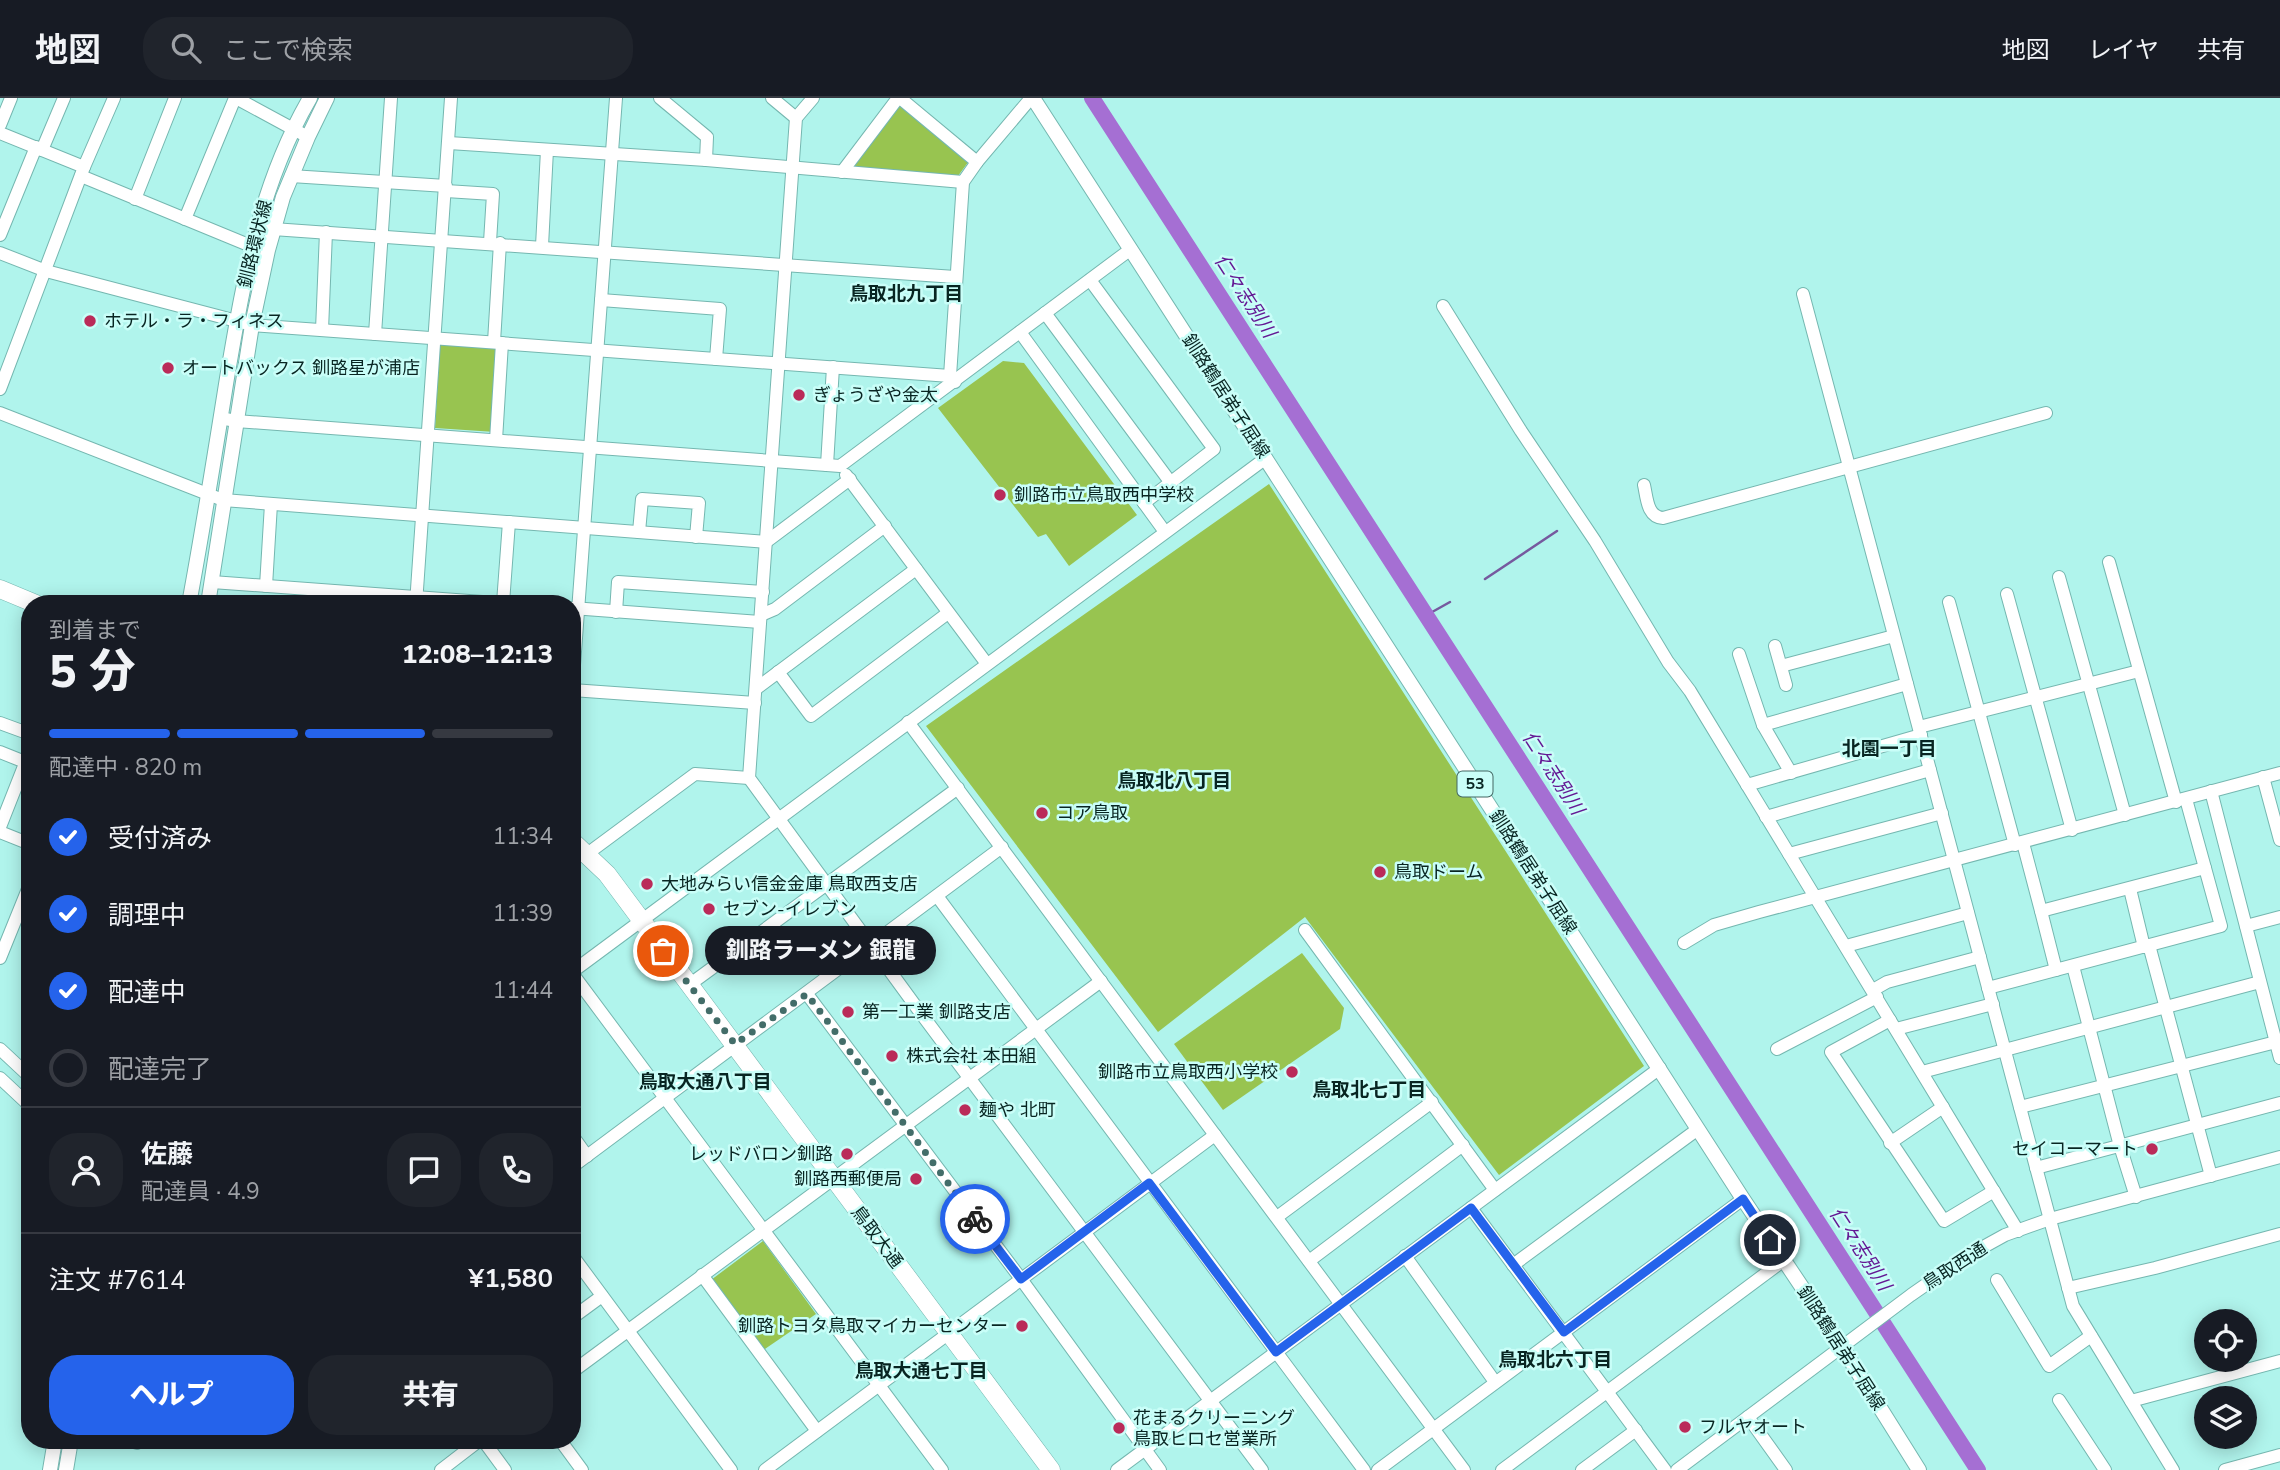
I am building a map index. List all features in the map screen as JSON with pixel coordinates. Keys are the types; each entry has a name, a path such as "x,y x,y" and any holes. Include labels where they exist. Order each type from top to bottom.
{"highway":[{"path":"0,589 21,598"},
{"name":"鳥取大通","path":"581,849 607,874 1051,1470"}],"main road":[{"name":"釧路環状線","path":"191,595 251,246 272,177 310,98"},
{"name":"釧路環状線","path":"210,595 252,325 273,229 291,176 327,98"},
{"name":"釧路鶴居弟子屈線","path":"1032,98 1743,1199 1846,1344 1919,1470"},
{"path":"50,1470 54,1449"},
{"path":"66,1470 70,1449"}],"street":[{"path":"0,125 11,98"},
{"path":"0,235 64,98"},
{"path":"0,389 82,172 114,98"},
{"path":"135,199 175,98"},
{"path":"185,219 236,98 308,136"},
{"path":"376,334 391,98"},
{"path":"416,595 451,98"},
{"path":"576,595 598,349 615,98"},
{"path":"660,98 707,137 706,160"},
{"path":"772,98 796,118"},
{"path":"813,98 796,118 749,778 1262,1470"},
{"path":"842,172 899,98 976,162"},
{"path":"952,379 955,276 963,182 976,162 1032,98"},
{"path":"0,133 39,148 135,199 251,246"},
{"path":"449,143 706,160 963,182"},
{"path":"542,246 547,150"},
{"path":"291,176 384,182 493,194 498,342 496,440"},
{"path":"258,224 273,229 955,276"},
{"path":"322,330 326,232"},
{"path":"833,466 1132,249"},
{"path":"0,253 46,271 252,325 833,367 952,379"},
{"path":"1090,280 1214,449 1144,503"},
{"path":"1803,294 2073,1306 2173,1470"},
{"path":"601,300 720,309 716,359"},
{"path":"1443,306 1521,431 1595,541 1668,662 1690,691 2018,1231"},
{"path":"1045,313 1171,483"},
{"path":"1020,332 1165,532"},
{"path":"833,367 833,466"},
{"path":"0,413 223,500 422,517 766,542 850,479"},
{"path":"1644,485 1652,514 1662,517 2046,413"},
{"path":"220,418 236,422 833,466 850,479 987,664"},
{"path":"581,966 1266,458"},
{"path":"639,532 642,499 699,503 696,537"},
{"path":"266,586 271,504"},
{"path":"504,595 509,522"},
{"path":"581,609 761,618 885,526"},
{"path":"1989,988 2221,926 2205,868 2139,671 2109,562"},
{"path":"757,688 916,569"},
{"path":"2059,577 2125,815"},
{"path":"212,582 362,595"},
{"path":"616,612 618,582 763,592"},
{"path":"2007,594 2072,830"},
{"path":"1949,602 1978,711 2041,911 2056,970"},
{"path":"778,672 811,716 948,612"},
{"path":"1781,666 1894,636"},
{"path":"1775,646 1786,685"},
{"path":"1739,654 1763,726 1791,773"},
{"path":"1747,785 1978,711 2139,671"},
{"path":"1763,726 1907,684"},
{"path":"581,692 755,703"},
{"path":"908,722 1464,1470"},
{"path":"0,723 21,731"},
{"path":"0,752 21,756"},
{"path":"1766,817 1930,770"},
{"path":"1684,943 1714,925 2280,773"},
{"path":"0,827 21,774"},
{"path":"587,854 695,774 749,778"},
{"path":"2263,777 2280,840"},
{"path":"689,985 958,788"},
{"path":"2211,791 2280,1058"},
{"path":"1789,854 1942,813"},
{"path":"0,832 21,840"},
{"path":"581,1160 1002,847"},
{"path":"2041,911 2205,868"},
{"path":"2130,889 2211,1176"},
{"path":"937,896 1364,1470"},
{"path":"0,958 4,935 21,902"},
{"path":"1846,946 1968,913"},
{"path":"2246,926 2280,917"},
{"path":"1305,930 1495,1190"},
{"path":"1777,1049 1875,993 1887,982 1980,957"},
{"path":"2073,966 2136,1197"},
{"path":"581,1365 1101,981"},
{"path":"1922,1072 2260,982"},
{"path":"581,985 942,1470"},
{"path":"807,994 1021,1279 1160,1470"},
{"path":"1993,1004 1893,1024 1831,1052 1944,1221 1994,1191"},
{"path":"2020,1107 2276,1042"},
{"path":"0,1049 21,1069"},
{"path":"1117,1470 1660,1068"},
{"path":"0,1078 21,1098"},
{"path":"1277,1217 1432,1102"},
{"path":"2036,1168 2280,1103"},
{"path":"1890,1143 1943,1107"},
{"path":"1513,1265 1698,1129"},
{"path":"765,1470 1215,1135"},
{"path":"1309,1261 1463,1145"},
{"path":"581,1148 587,1156"},
{"name":"鳥取西通","path":"1677,1470 1905,1299 1967,1256 2050,1219 2280,1157"},
{"path":"1378,1470 1743,1199"},
{"path":"1471,1208 1665,1470"},
{"path":"2068,1288 2280,1234"},
{"path":"1405,1256 1495,1382"},
{"path":"1502,1470 1784,1260"},
{"path":"581,1267 730,1470"},
{"path":"702,1275 817,1431"},
{"path":"1997,1279 2049,1366 2091,1336"},
{"path":"581,1311 602,1296"},
{"path":"2131,1401 2280,1361"},
{"path":"2060,1400 2105,1470"},
{"path":"1748,1417 1786,1470"},
{"path":"1582,1470 1636,1430"},
{"path":"440,1470 469,1449"},
{"path":"489,1449 505,1470"},
{"path":"567,1449 582,1470"},
{"path":"2225,1470 2280,1455"}],"green space":[{"path":"899,103 969,161 958,176 850,166"},
{"path":"440,344 500,348 495,432 435,428"},
{"path":"1003,361 1024,363 1137,515 1069,566 1046,534 1038,537 938,408"},
{"path":"1269,484 1644,1066 1499,1175 1305,917 1158,1032 926,726"},
{"path":"1302,953 1344,1008 1340,1029 1223,1110 1174,1044"},
{"path":"763,1241 816,1314 762,1351 711,1280"}],"waterway":[{"name":"仁々志別川","path":"1092,98 1978,1470"},
{"path":"1485,579 1557,531"},
{"path":"1425,616 1450,602"}],"way so far":[{"path":"663,951 735,1044 807,994 975,1219"}],"place":[{"name":"ホテル・ラ・フィネス","path":"90,321"},
{"name":"オートバックス 釧路星が浦店","path":"168,368"},
{"name":"ぎょうざや金太","path":"799,395"},
{"name":"釧路市立鳥取西中学校","path":"1000,495"},
{"name":"コア鳥取","path":"1042,813"},
{"name":"鳥取ドーム","path":"1380,872"},
{"name":"大地みらい信金金庫 鳥取西支店","path":"647,884"},
{"name":"セブン-イレブン","path":"709,909"},
{"name":"釧路ラーメン 銀龍","path":"663,951"},
{"name":"第一工業 釧路支店","path":"848,1012"},
{"name":"株式会社 本田組","path":"892,1056"},
{"name":"釧路市立鳥取西小学校","path":"1292,1072"},
{"name":"麺や 北町","path":"965,1110"},
{"name":"セイコーマート","path":"2152,1149"},
{"name":"レッドバロン釧路","path":"847,1154"},
{"name":"釧路西郵便局","path":"916,1179"},
{"name":"釧路トヨタ鳥取マイカーセンター","path":"1022,1326"},
{"name":"フルヤオート","path":"1685,1427"},
{"name":"花まるクリーニング 鳥取ヒロセ営業所","path":"1119,1428"}],"district":[{"name":"鳥取北九丁目","path":"906,294"},
{"name":"北園一丁目","path":"1889,749"},
{"name":"鳥取北八丁目","path":"1174,781"},
{"name":"鳥取大通八丁目","path":"705,1082"},
{"name":"鳥取北七丁目","path":"1369,1090"},
{"name":"鳥取北六丁目","path":"1555,1360"},
{"name":"鳥取大通七丁目","path":"921,1371"}],"route":[{"path":"975,1219 1021,1279 1149,1183 1276,1352 1471,1208 1564,1332 1743,1199 1770,1240"}]}
